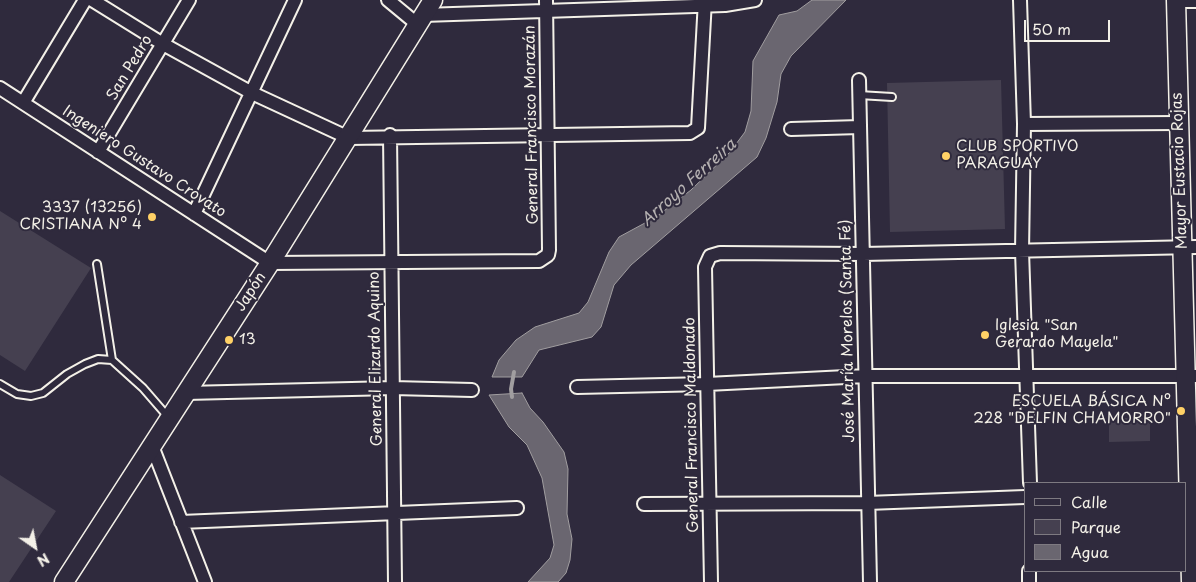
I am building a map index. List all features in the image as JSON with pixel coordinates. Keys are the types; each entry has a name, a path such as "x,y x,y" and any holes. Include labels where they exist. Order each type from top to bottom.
{"street":[{"path":"23,103 85,0"},
{"path":"92,0 164,44 252,93 349,138 690,133 698,128 705,3"},
{"name":"San Pedro","path":"98,152 189,0"},
{"path":"194,214 295,0"},
{"path":"388,0 420,19 546,5 705,3 755,0"},
{"name":"Japón","path":"64,582 270,263 349,138 420,19 434,0"},
{"path":"1020,0 1024,124 1022,251 1028,376 1030,482"},
{"path":"1176,0 1196,1"},
{"name":"Mayor Eustacio Rojas","path":"1176,0 1178,123 1189,247 1191,582"},
{"name":"General Francisco Morazán","path":"392,262 539,261 548,255 546,5"},
{"name":"José María Morelos (Santa Fé)","path":"859,80 870,582"},
{"name":"Ingeniero Gustavo Crovato","path":"0,88 270,263"},
{"path":"1024,124 1178,123"},
{"path":"791,129 860,127"},
{"name":"General Elizardo Aquino","path":"390,136 395,582"},
{"path":"863,254 1189,247"},
{"name":"General Francisco Maldonado","path":"712,582 705,267 710,256 720,253 863,254"},
{"path":"270,263 392,262"},
{"path":"577,387 707,384 866,376 1191,376"},
{"path":"186,393 393,388 472,390"},
{"path":"152,446 205,582"},
{"path":"644,504 867,503 1024,497"},
{"path":"182,522 516,508"}],"lane":[{"path":"859,95 892,97"},
{"path":"97,264 112,360"},
{"path":"0,384 16,394 31,396 43,393 67,374 85,364 98,359 112,360 143,388 170,418"}],"green space":[{"name":"CLUB SPORTIVO PARAGUAY","path":"1001,80 1005,229 890,232 887,83"},
{"path":"0,211 91,268 25,371 0,355"},
{"path":"1109,418 1150,418 1150,441 1109,442"},
{"path":"0,475 56,511 9,582 0,582"}],"water":[{"path":"812,0 846,0 791,56 781,74 777,102 766,138 757,157 631,265 614,285 601,327 592,337 539,350 522,377 492,377 499,360 516,340 535,327 579,313 588,302 609,252 619,237 656,217 691,190 730,152 745,132 751,111 753,61 779,15 797,11"},
{"path":"522,393 530,408 543,422 564,452 568,469 567,514 572,539 570,560 566,573 558,582 528,582 550,558 554,545 542,478 527,445 509,427 489,395"}],"waterway":[{"name":"Arroyo Ferreira","path":"512,397 511,389 514,372"}],"place":[{"name":"CLUB SPORTIVO PARAGUAY","path":"946,156"},
{"name":"3337 (13256) CRISTIANA Nº 4","path":"152,217"},
{"name":"Iglesia \"San Gerardo Mayela\"","path":"985,335"},
{"name":"13","path":"229,340"},
{"name":"ESCUELA BÁSICA Nº 228 \"DELFIN CHAMORRO\"","path":"1181,411"}]}
